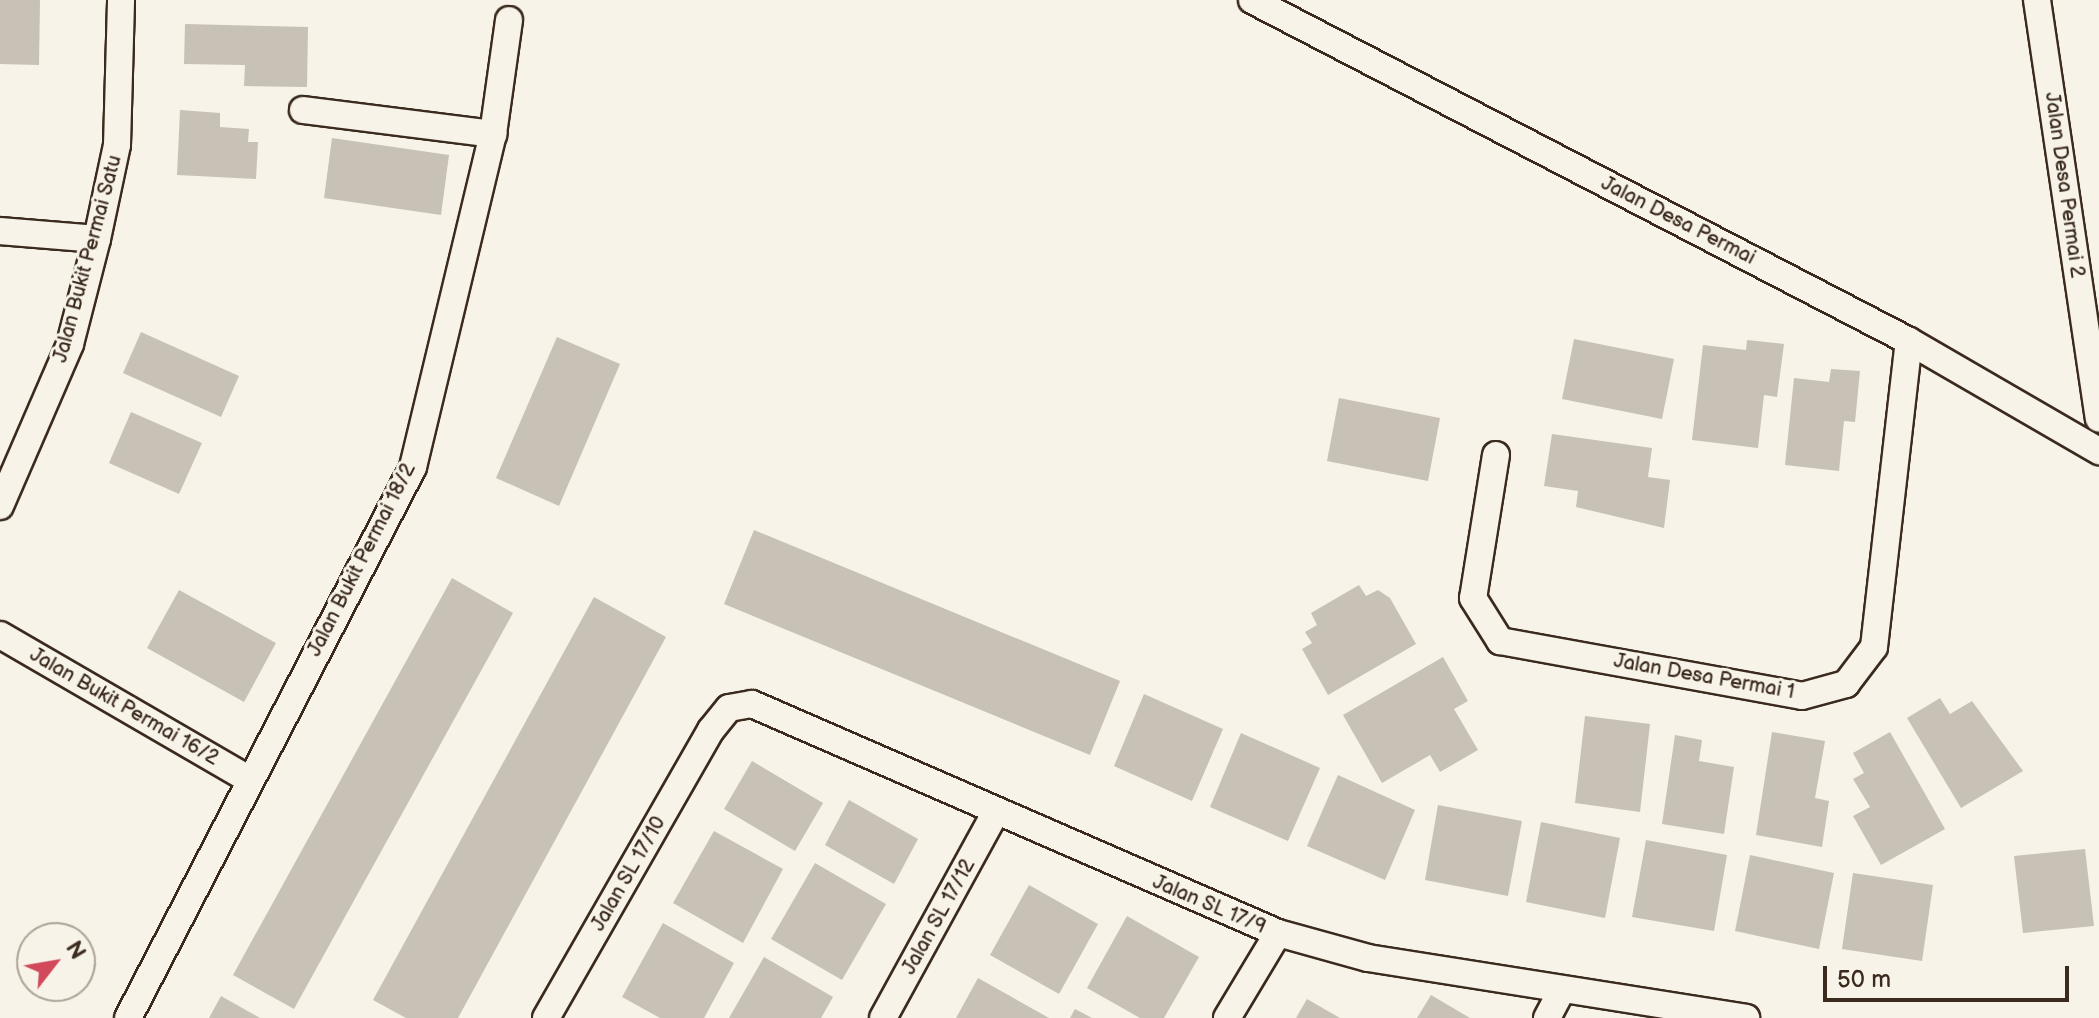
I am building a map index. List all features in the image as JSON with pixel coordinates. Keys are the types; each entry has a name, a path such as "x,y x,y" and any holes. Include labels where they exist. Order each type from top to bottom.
{"street":[{"name":"Jalan Bukit Permai Satu","path":"0,506 70,344 97,239 117,145 121,0"},
{"name":"Jalan Desa Permai","path":"1252,0 1909,341 2099,451"},
{"name":"Jalan Desa Permai 2","path":"2037,0 2099,418"},
{"name":"Jalan Bukit Permai 18/2","path":"128,1018 248,779 413,467 493,134 509,20"},
{"path":"303,110 493,134"},
{"path":"0,231 97,239"},
{"name":"Jalan Desa Permai 1","path":"1496,455 1473,598 1500,641 1802,696 1846,684 1874,647 1909,341"},
{"name":"Jalan Bukit Permai 16/2","path":"0,635 248,779"},
{"name":"Jalan SL 17/9","path":"711,730 729,708 764,707 994,815 1278,933 1368,958 1746,1018"},
{"name":"Jalan SL 17/10","path":"546,1018 711,730"},
{"name":"Jalan SL 17/12","path":"883,1018 994,815"},
{"path":"1227,1018 1278,933"},
{"path":"1547,1018 1562,990"}],"building":[{"path":"0,0 40,0 39,65 0,64"},
{"path":"185,24 308,27 307,87 244,86 245,65 184,64"},
{"path":"180,110 220,113 220,127 249,129 248,142 258,142 256,179 177,175"},
{"path":"332,138 449,155 441,215 324,198"},
{"path":"141,332 239,376 221,417 123,373"},
{"path":"557,337 620,364 559,506 496,478"},
{"path":"1574,339 1674,359 1662,419 1562,399"},
{"path":"1747,340 1784,344 1777,397 1764,395 1758,448 1692,440 1703,345 1746,350"},
{"path":"1831,369 1860,371 1855,422 1844,421 1839,471 1785,465 1794,378 1829,382"},
{"path":"1339,398 1440,418 1428,481 1327,461"},
{"path":"131,412 202,443 179,494 109,463"},
{"path":"1552,434 1652,448 1648,477 1670,480 1664,528 1576,507 1578,491 1544,486"},
{"path":"754,530 1120,681 1090,755 724,604"},
{"path":"452,578 513,613 294,1009 233,975"},
{"path":"1359,585 1366,596 1378,590 1390,598 1416,644 1328,695 1302,649 1312,643 1305,632 1317,625 1311,613"},
{"path":"179,590 276,643 244,702 147,648"},
{"path":"594,597 666,637 458,1018 406,1018 373,1000"},
{"path":"1443,657 1468,701 1454,709 1478,750 1440,772 1430,755 1382,783 1343,715"},
{"path":"1144,694 1223,729 1192,801 1114,766"},
{"path":"1940,698 1950,714 1972,701 2023,771 1961,808 1907,718"},
{"path":"1585,716 1650,724 1640,812 1575,803"},
{"path":"1772,732 1825,741 1815,798 1829,801 1822,847 1756,835"},
{"path":"1890,732 1945,829 1881,865 1853,816 1870,807 1853,779 1864,773 1853,753"},
{"path":"1241,733 1320,768 1288,841 1210,807"},
{"path":"1675,735 1702,740 1699,761 1734,767 1724,834 1662,824"},
{"path":"752,761 823,803 795,851 724,809"},
{"path":"1338,775 1415,810 1385,880 1307,846"},
{"path":"849,800 918,839 894,884 825,845"},
{"path":"1438,805 1522,821 1508,896 1425,880"},
{"path":"1541,822 1620,838 1605,918 1526,902"},
{"path":"714,831 783,869 743,943 673,903"},
{"path":"1646,840 1727,855 1714,931 1632,917"},
{"path":"2085,849 2094,926 2023,933 2014,856"},
{"path":"1750,855 1834,873 1819,949 1735,931"},
{"path":"815,863 886,904 842,980 771,939"},
{"path":"1853,873 1933,885 1922,961 1842,949"},
{"path":"1029,885 1098,924 1059,994 990,955"},
{"path":"1127,916 1199,957 1164,1018 1140,1018 1087,988"},
{"path":"663,923 734,963 704,1018 660,1018 622,997"},
{"path":"764,957 833,997 821,1018 729,1018"},
{"path":"978,978 1049,1018 956,1018"},
{"path":"1431,995 1470,1018 1417,1018"},
{"path":"221,996 260,1018 209,1018"},
{"path":"1307,999 1340,1018 1296,1018"},
{"path":"1075,1009 1092,1018 1070,1018"}]}
